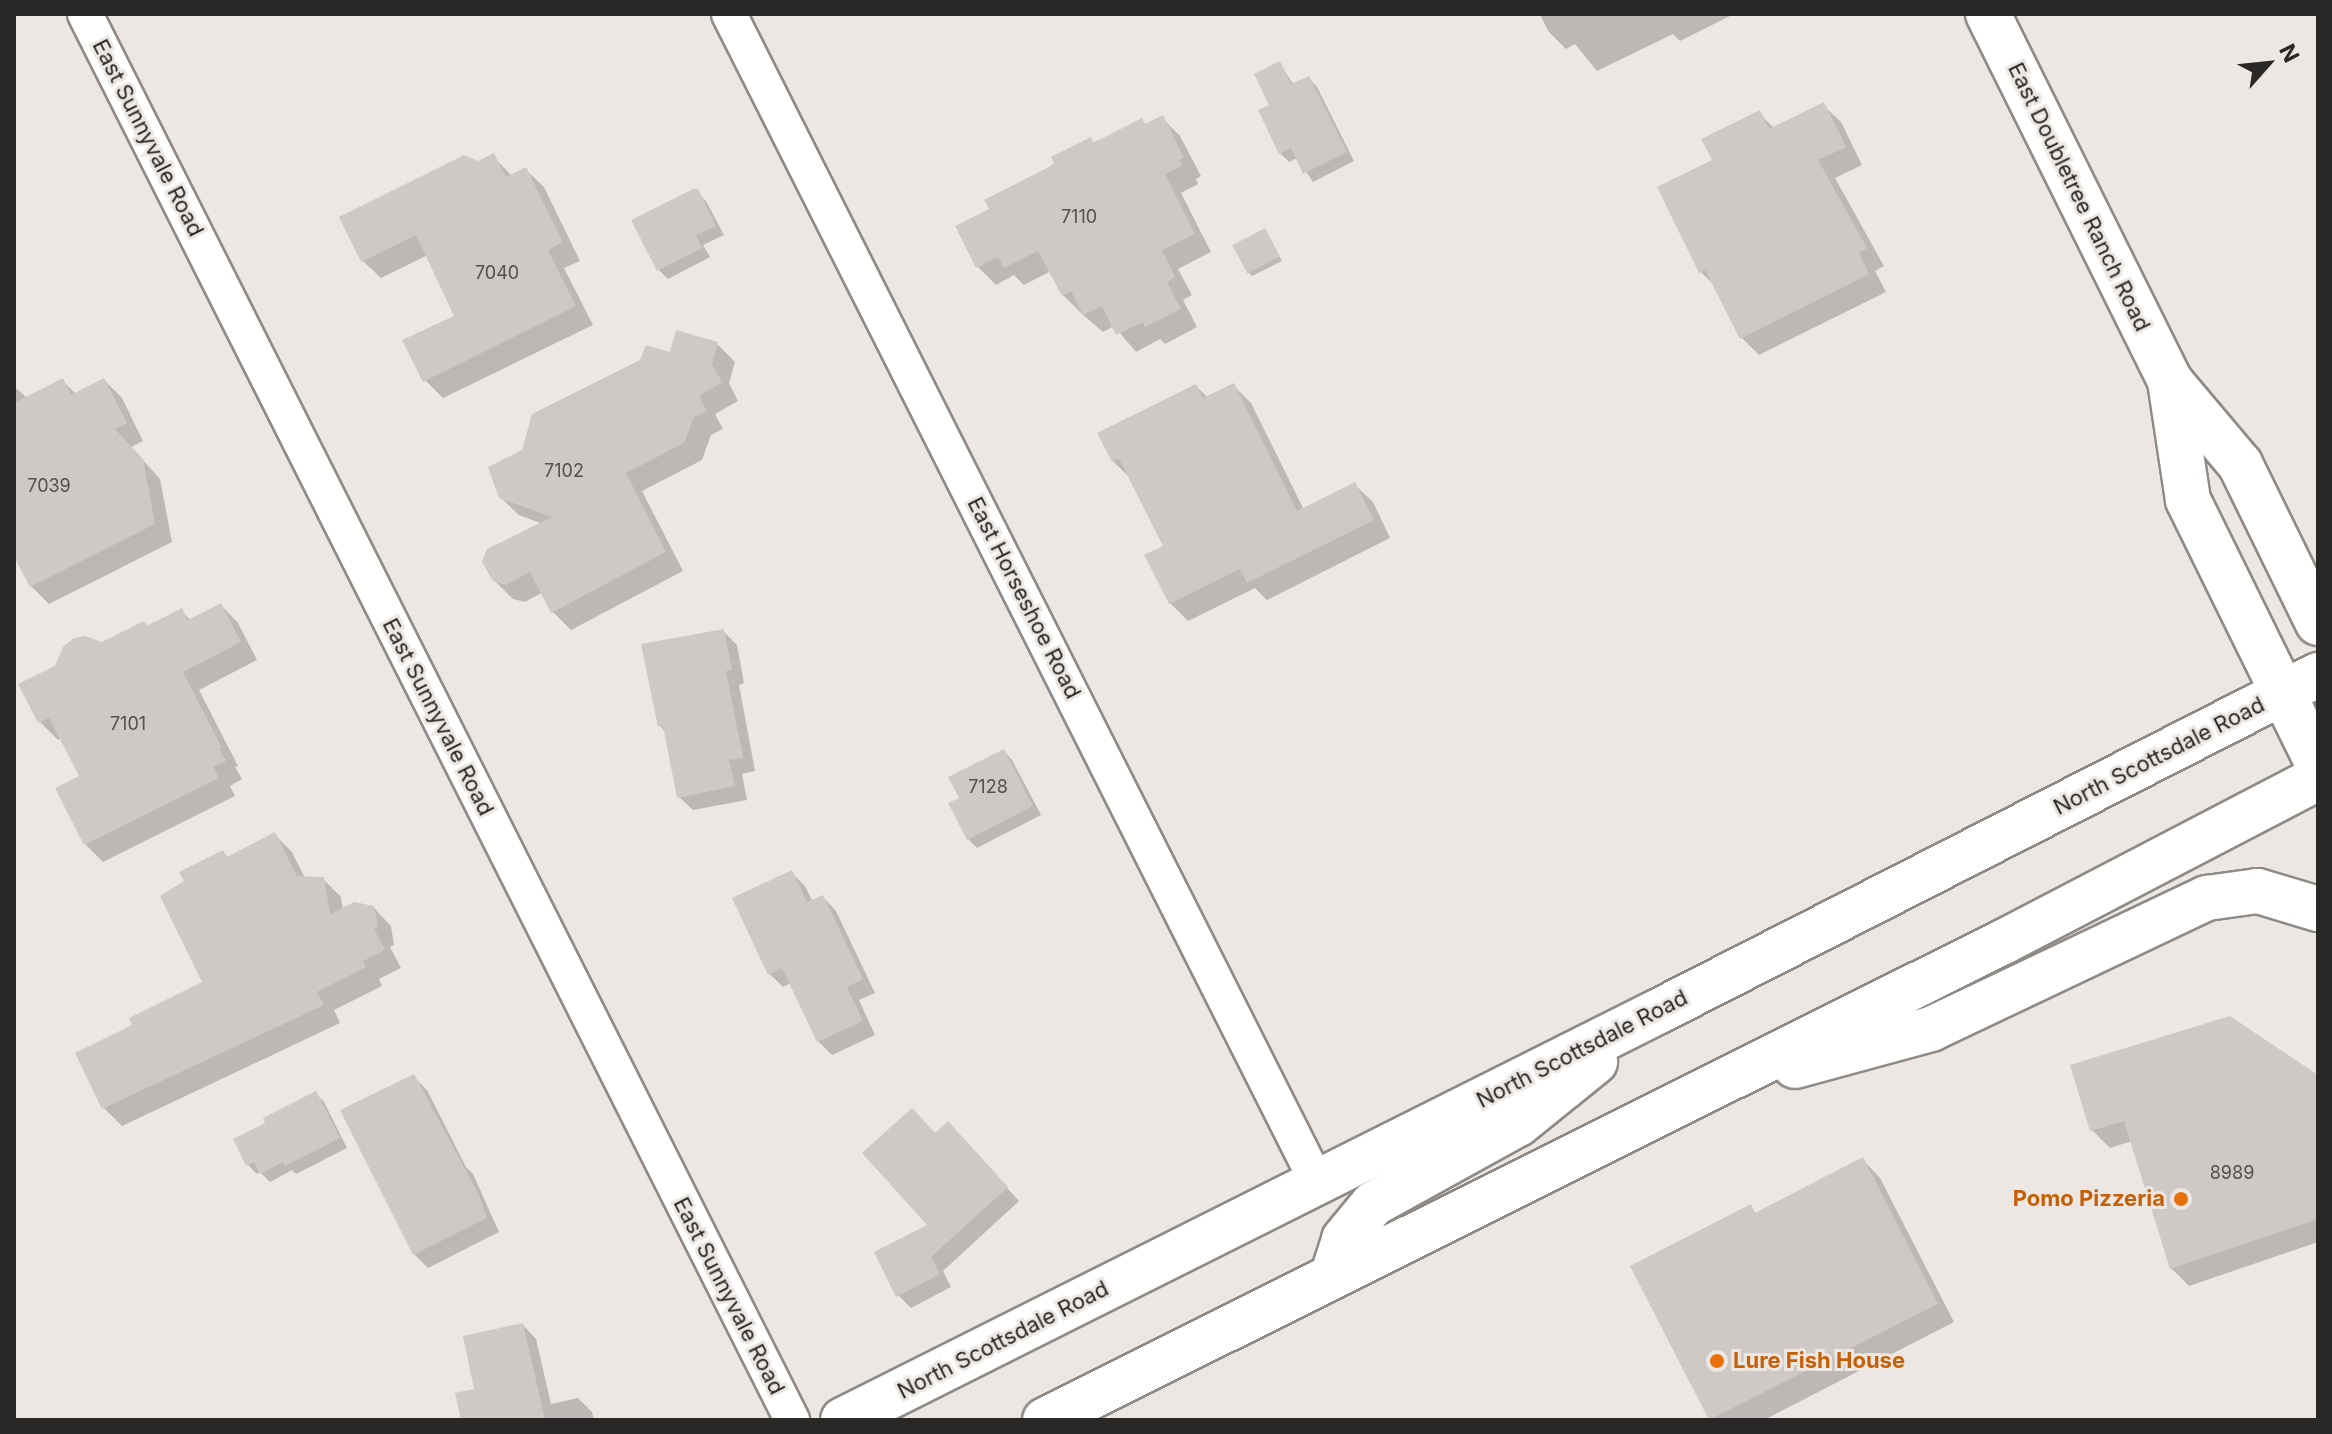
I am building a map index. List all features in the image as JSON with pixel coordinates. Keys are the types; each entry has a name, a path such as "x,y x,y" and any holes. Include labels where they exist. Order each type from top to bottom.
{"main road":[{"name":"East Doubletree Ranch Road","path":"1988,14 2170,381 2240,464 2318,623"},
{"name":"East Doubletree Ranch Road","path":"2170,381 2188,500 2300,684 2318,764"},
{"name":"North Scottsdale Road","path":"843,1420 1659,1011 2300,684"},
{"path":"1045,1420 1705,1092 2318,778"},
{"path":"1705,1092 1746,1078 1910,1038 2207,898 2258,891 2318,909"},
{"path":"1332,1277 1344,1239 1373,1204 1518,1124 1659,1011"}],"street":[{"name":"East Sunnyvale Road","path":"85,14 792,1420"},
{"name":"East Horseshoe Road","path":"729,14 1317,1182"}],"building":[{"path":"1280,61 1291,84 1309,76 1347,152 1303,174 1291,148 1279,154 1258,110 1269,105 1254,74"},
{"path":"1824,102 1846,147 1818,160 1867,248 1859,253 1869,274 1740,339 1705,270 1699,273 1657,187 1712,160 1701,139 1760,110 1769,129"},
{"path":"1163,115 1184,158 1179,160 1182,166 1165,174 1195,234 1162,250 1175,277 1167,282 1181,309 1145,327 1143,322 1116,335 1102,306 1083,315 1071,291 1062,296 1038,251 1004,268 998,257 976,268 955,226 989,209 984,200 1049,167 1054,163 1051,157 1091,137 1093,142 1142,118 1145,124"},
{"path":"494,153 506,177 526,167 563,242 548,250 576,306 423,382 402,340 454,316 416,235 361,262 339,217 464,155 478,161"},
{"path":"698,189 716,226 696,235 702,248 657,271 631,220"},
{"path":"1265,228 1280,256 1247,274 1232,245"},
{"path":"676,330 718,342 712,364 722,382 699,396 707,411 694,417 684,443 626,473 666,552 551,613 530,572 506,585 493,581 482,562 487,549 552,517 499,498 488,467 522,450 532,414 640,360 646,345 670,352"},
{"path":"63,378 71,395 104,378 127,423 115,429 143,459 155,524 30,587 14,557 14,403"},
{"path":"1234,383 1297,511 1355,482 1374,520 1247,583 1240,569 1169,604 1144,555 1163,546 1119,459 1112,462 1097,433 1196,384 1203,398"},
{"path":"221,603 241,642 183,672 222,748 219,749 226,761 213,767 219,778 84,845 55,788 79,776 49,718 38,723 18,684 55,666 63,647 74,638 85,636 102,642 144,621 147,626 182,608 188,620"},
{"path":"724,629 732,670 726,671 743,758 729,760 735,786 677,798 663,726 658,727 641,644"},
{"path":"1004,749 1033,806 967,840 948,803 959,798 948,777"},
{"path":"275,832 297,876 324,877 330,914 354,902 374,906 378,927 374,929 385,950 363,961 366,967 317,992 324,1005 102,1109 75,1053 132,1025 129,1018 202,982 160,896 184,881 179,872 223,850 227,857"},
{"path":"792,870 807,902 823,895 863,979 847,987 863,1021 817,1042 782,968 768,975 732,898"},
{"path":"2230,1016 2318,1075 2318,1219 2170,1269 2124,1121 2090,1131 2070,1065"},
{"path":"414,1074 479,1195 487,1218 413,1255 340,1110"},
{"path":"316,1091 340,1138 285,1166 283,1162 260,1174 254,1162 246,1166 233,1139 265,1123 263,1118"},
{"path":"912,1108 935,1133 948,1121 1008,1187 931,1257 940,1274 896,1297 874,1252 927,1225 862,1153"},
{"path":"1863,1157 1938,1304 1709,1420 1630,1266 1751,1204 1755,1213"},
{"path":"523,1323 545,1420 461,1420 455,1393 474,1389 463,1336"}],"place":[{"name":"Pomo Pizzeria","path":"2181,1199"},
{"name":"Lure Fish House","path":"1717,1361"}]}
